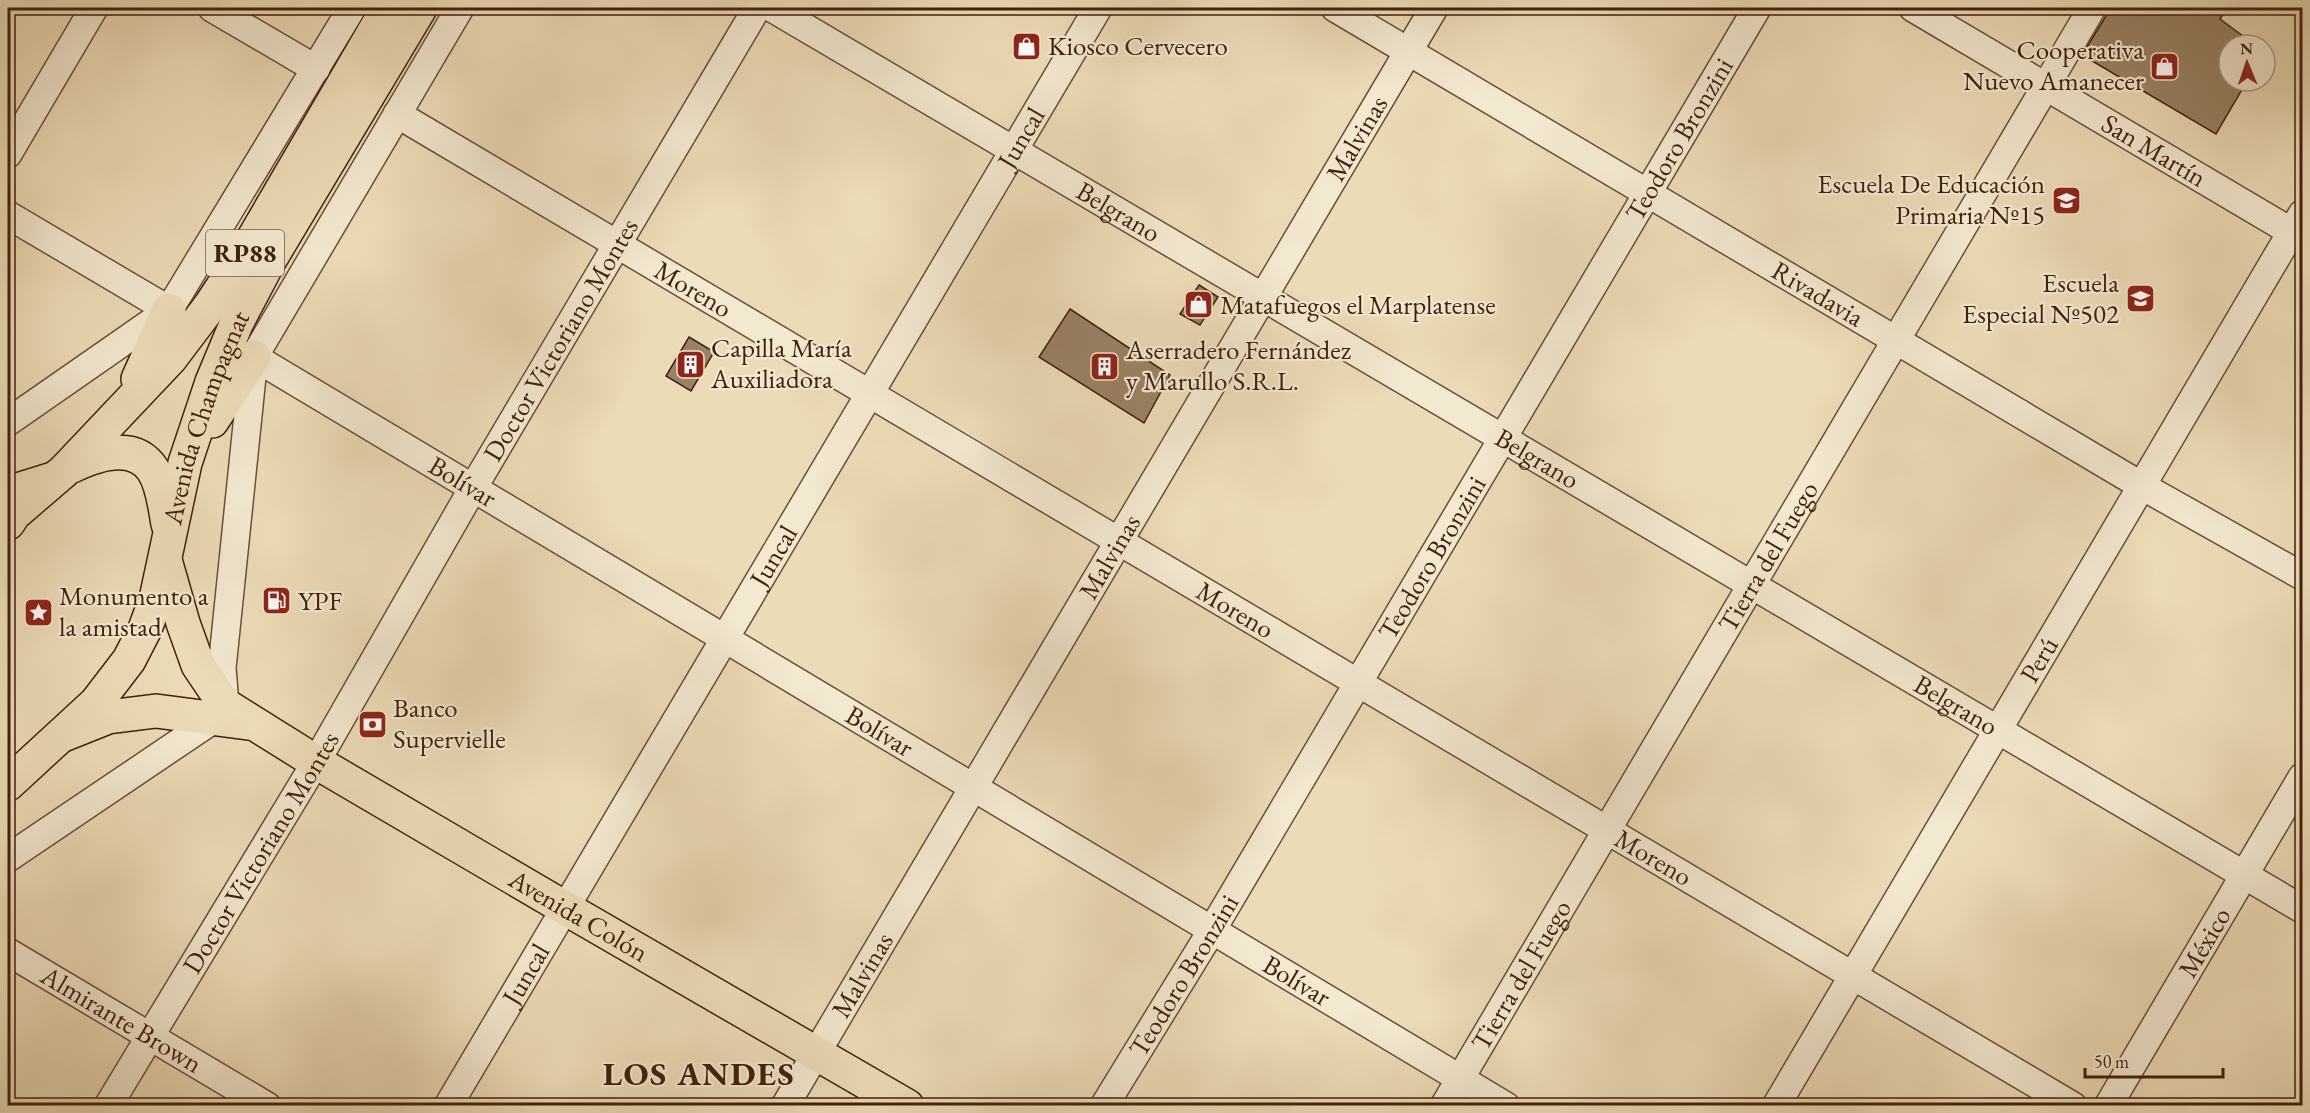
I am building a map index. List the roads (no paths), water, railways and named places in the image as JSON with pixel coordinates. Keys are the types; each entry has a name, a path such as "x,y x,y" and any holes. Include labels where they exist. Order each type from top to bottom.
{"main road":[{"name":"Avenida Champagnat","path":"8,524 14,514 58,475 170,359 245,253 388,8"},
{"name":"Avenida Champagnat","path":"8,784 96,704 129,660 149,619 168,548 185,463 212,382 237,322 268,261 420,8"},
{"path":"127,404 169,310"},
{"path":"185,463 254,357"},
{"name":"RP88","path":"58,475 93,456 113,452 127,453 140,458 153,470 158,480 168,548"},
{"path":"8,493 58,475"},
{"path":"168,548 183,623 198,665 220,712"},
{"name":"Avenida Colón","path":"8,764 108,717 156,711 220,712 253,723 565,908 907,1106"}],"street":[{"path":"8,154 94,8"},
{"path":"212,8 316,69"},
{"path":"8,422 169,310 352,8"},
{"name":"Avenida Champagnat","path":"220,712 222,668 254,357 460,8"},
{"name":"Doctor Victoriano Montes","path":"108,1106 316,762 473,488 757,8"},
{"name":"Belgrano","path":"772,8 2302,909"},
{"name":"Juncal","path":"448,1106 1098,8"},
{"name":"Rivadavia","path":"1335,8 2142,486 2302,576"},
{"name":"Malvinas","path":"785,1106 1434,8"},
{"name":"Teodoro Bronzini","path":"1104,1106 1212,930 1757,8"},
{"name":"San Martín","path":"1913,8 2046,86 2299,228"},
{"name":"Tierra del Fuego","path":"1444,1106 2092,8"},
{"name":"Moreno","path":"397,114 2073,1106"},
{"path":"8,215 169,310"},
{"name":"Perú","path":"1776,1106 2142,486 2299,228"},
{"name":"Bolívar","path":"254,357 1506,1106"},
{"path":"8,858 220,712"},
{"name":"México","path":"2108,1106 2302,777"},
{"name":"Almirante Brown","path":"8,952 267,1106"}],"place":[{"name":"Kiosco Cervecero","path":"1027,46"},
{"name":"Cooperativa Nuevo Amanecer","path":"2165,66"},
{"name":"Escuela De Educación Primaria Nº15","path":"2066,200"},
{"name":"Escuela Especial Nº502","path":"2140,299"},
{"name":"Matafuegos el Marplatense","path":"1199,305"},
{"name":"Capilla María Auxiliadora","path":"690,364"},
{"name":"Aserradero Fernández y Marullo S.R.L.","path":"1105,366"},
{"name":"YPF","path":"277,601"},
{"name":"Monumento a la amistad","path":"38,612"},
{"name":"Banco Supervielle","path":"372,724"}],"district":[{"name":"LOS ANDES","path":"699,1073"}]}
